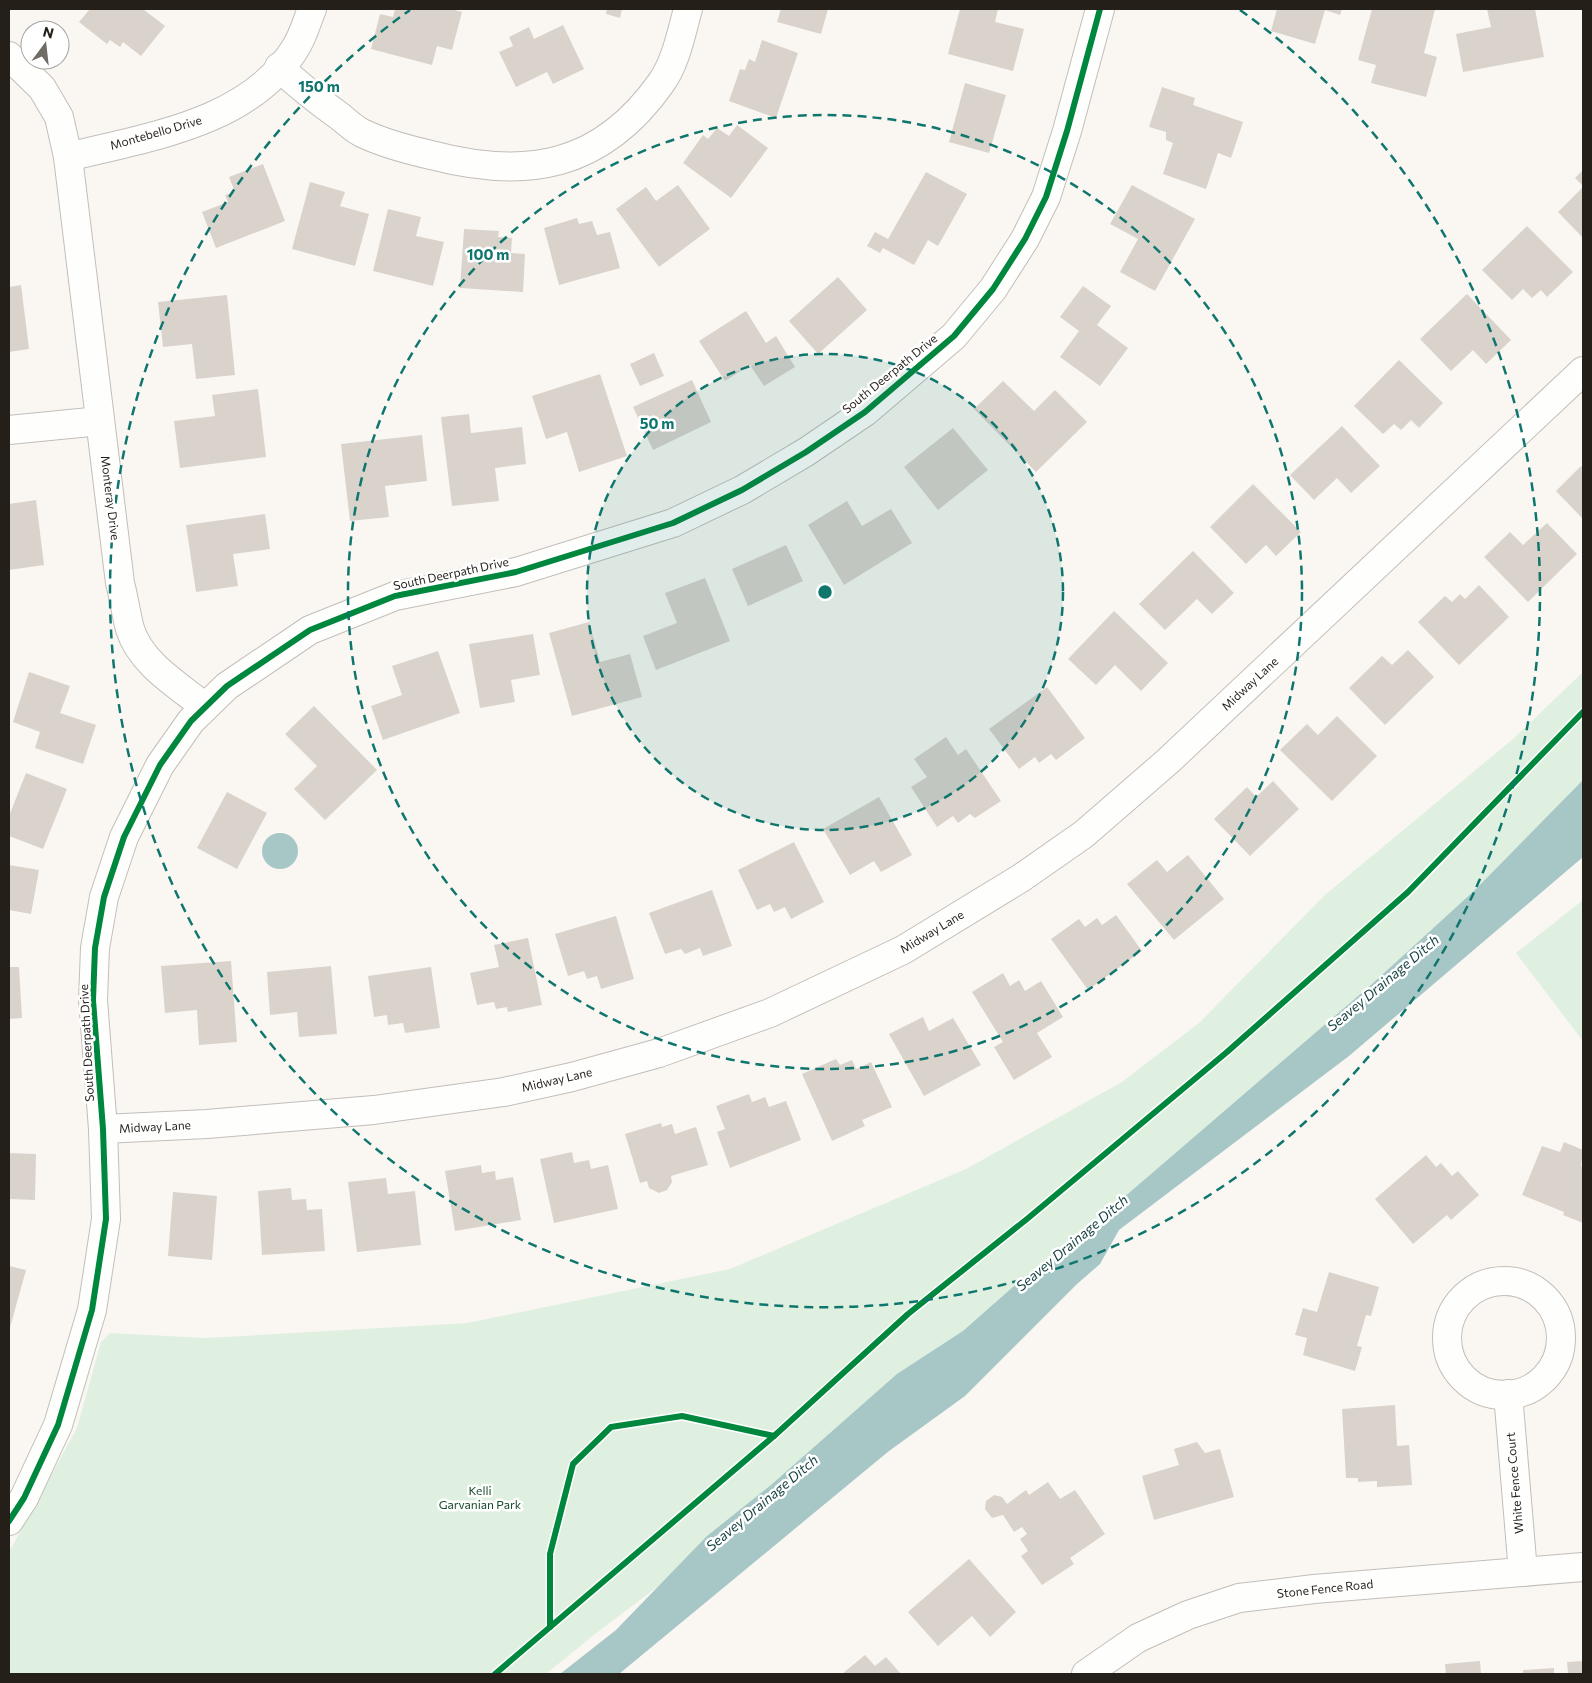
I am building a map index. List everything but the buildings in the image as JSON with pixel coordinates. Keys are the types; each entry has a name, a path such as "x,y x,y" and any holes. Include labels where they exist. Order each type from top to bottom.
{"street":[{"name":"Montebello Drive","path":"68,157 182,128 222,113 259,89 296,48 312,9"},
{"path":"279,67 298,86 362,133 416,152 468,165 534,167 558,162 599,144 629,122 662,82 676,53 688,9"},
{"name":"South Deerpath Drive","path":"9,1521 24,1498 58,1425 92,1310 106,1220 103,1129 93,1000 95,948 104,897 124,837 160,765 192,721 227,686 310,630 395,596 516,572 673,523 758,481 806,452 865,412 954,336 993,289 1025,239 1046,197 1067,132 1100,9"},
{"name":"Monteray Drive","path":"9,56 42,88 55,110 59,117 68,157 120,583 130,630 142,653 157,669 205,707"},
{"name":"Midway Lane","path":"103,1129 207,1124 374,1110 504,1092 572,1078 659,1053 770,1013 903,950 1021,878 1084,834 1167,762 1583,371"},
{"path":"9,430 100,421"},
{"path":"1498,1280 1517,1281 1536,1290 1550,1303 1559,1320 1561,1340 1557,1358 1547,1376 1532,1387 1508,1394 1496,1395 1478,1389 1463,1379 1452,1364 1447,1346 1447,1328 1453,1310 1464,1296 1479,1286 1498,1280"},
{"name":"White Fence Court","path":"1508,1394 1523,1572"},
{"name":"Stone Fence Road","path":"1086,1674 1138,1638 1188,1614 1239,1598 1314,1588 1583,1567"}],"green space":[{"name":"Kelli Garvanian Park","path":"1583,672 1583,843 811,1471 595,1634 546,1674 9,1674 9,1552 77,1428 101,1342 110,1333 206,1338 468,1323 730,1269 966,1169 1122,1082 1199,1023 1325,895 1513,739"},
{"path":"1583,900 1583,1041 1516,953"}],"water":[{"name":"Seavey Drainage Ditch","path":"1583,780 1583,857 1349,1056 1119,1230 1100,1264 1077,1284 965,1396 889,1451 619,1674 560,1674 616,1630 707,1536 771,1485 897,1374 963,1331 1023,1278 1072,1242 1371,985 1475,890"},
{"path":"280,833 292,839 298,851 292,863 280,869 268,863 262,851 268,839"}],"cycle path":[{"path":"9,1521 24,1498 58,1425 92,1310 106,1219 103,1129 93,1000 95,948 104,897 124,837 160,765 191,721 227,686 310,630 395,596 516,572 673,523 742,490 806,452 865,412 954,336 993,289 1025,239 1046,197 1067,131 1100,9"},
{"path":"495,1674 774,1436 908,1314 1027,1219 1227,1052 1356,938 1408,892 1583,712"},
{"path":"550,1627 550,1554 573,1464 611,1427 682,1416 774,1436"}]}
